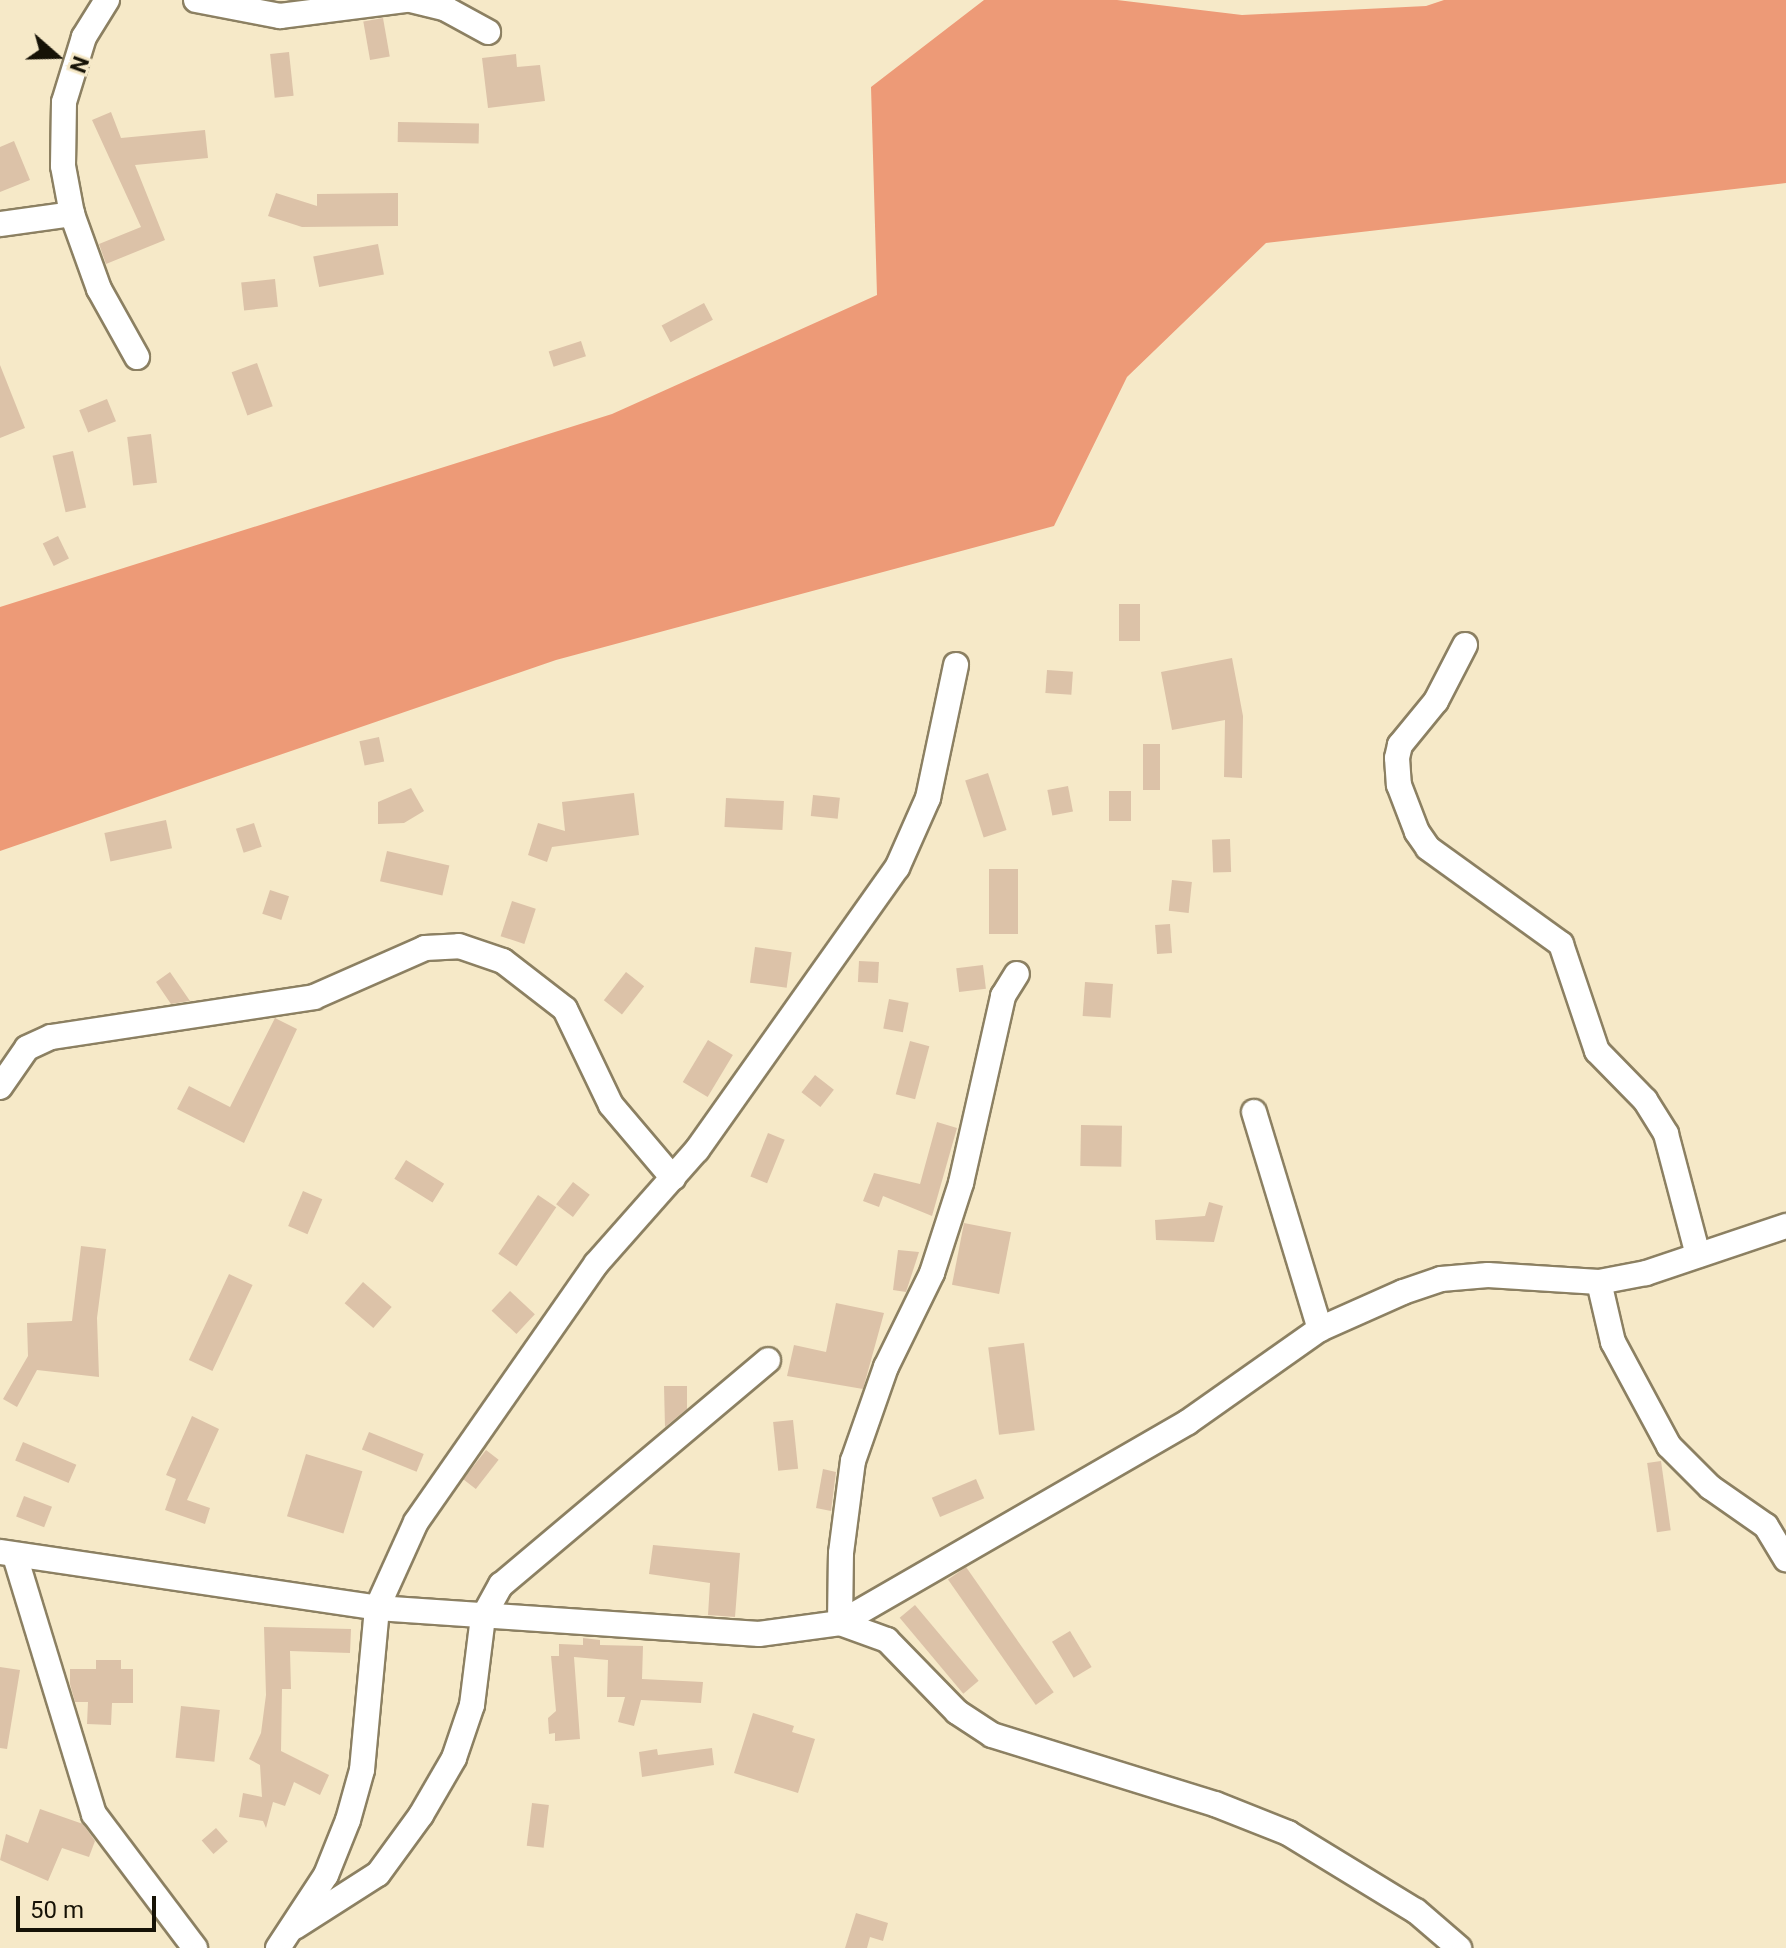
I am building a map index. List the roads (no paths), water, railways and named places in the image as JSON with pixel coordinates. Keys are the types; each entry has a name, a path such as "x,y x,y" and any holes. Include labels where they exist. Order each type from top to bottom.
{"street":[{"path":"107,0 84,37 64,102 63,166 72,214 99,289 137,357"},
{"path":"196,0 280,16 409,0 446,9 488,32"},
{"path":"0,224 72,214"},
{"path":"1465,645 1436,701 1400,745 1397,758 1399,785 1417,832 1428,848 1561,944 1597,1051 1645,1100 1666,1134 1698,1255"},
{"path":"284,1939 326,1875 355,1795 373,1685 377,1608 425,1509 596,1264 673,1178 781,1037 897,868 928,798 956,665"},
{"path":"0,1087 27,1048 51,1037 314,997 425,948 459,946 503,961 565,1009 611,1105 673,1178"},
{"path":"840,1623 841,1553 853,1461 886,1367 932,1273 961,1183 1003,996 1017,974"},
{"path":"1254,1112 1320,1329"},
{"path":"195,1948 94,1814 7,1554 377,1608 483,1617 759,1634 840,1623 1188,1422 1320,1329 1441,1279 1488,1275 1599,1282 1698,1255 1786,1226"},
{"path":"1599,1282 1613,1342 1669,1446 1710,1487 1766,1526 1786,1559"},
{"path":"284,1939 378,1874 421,1815 454,1758 472,1705 483,1617 501,1585 525,1560 666,1451 768,1360"},
{"path":"840,1623 887,1640 957,1712 992,1735 1215,1804 1288,1833 1416,1911 1459,1948"}]}
